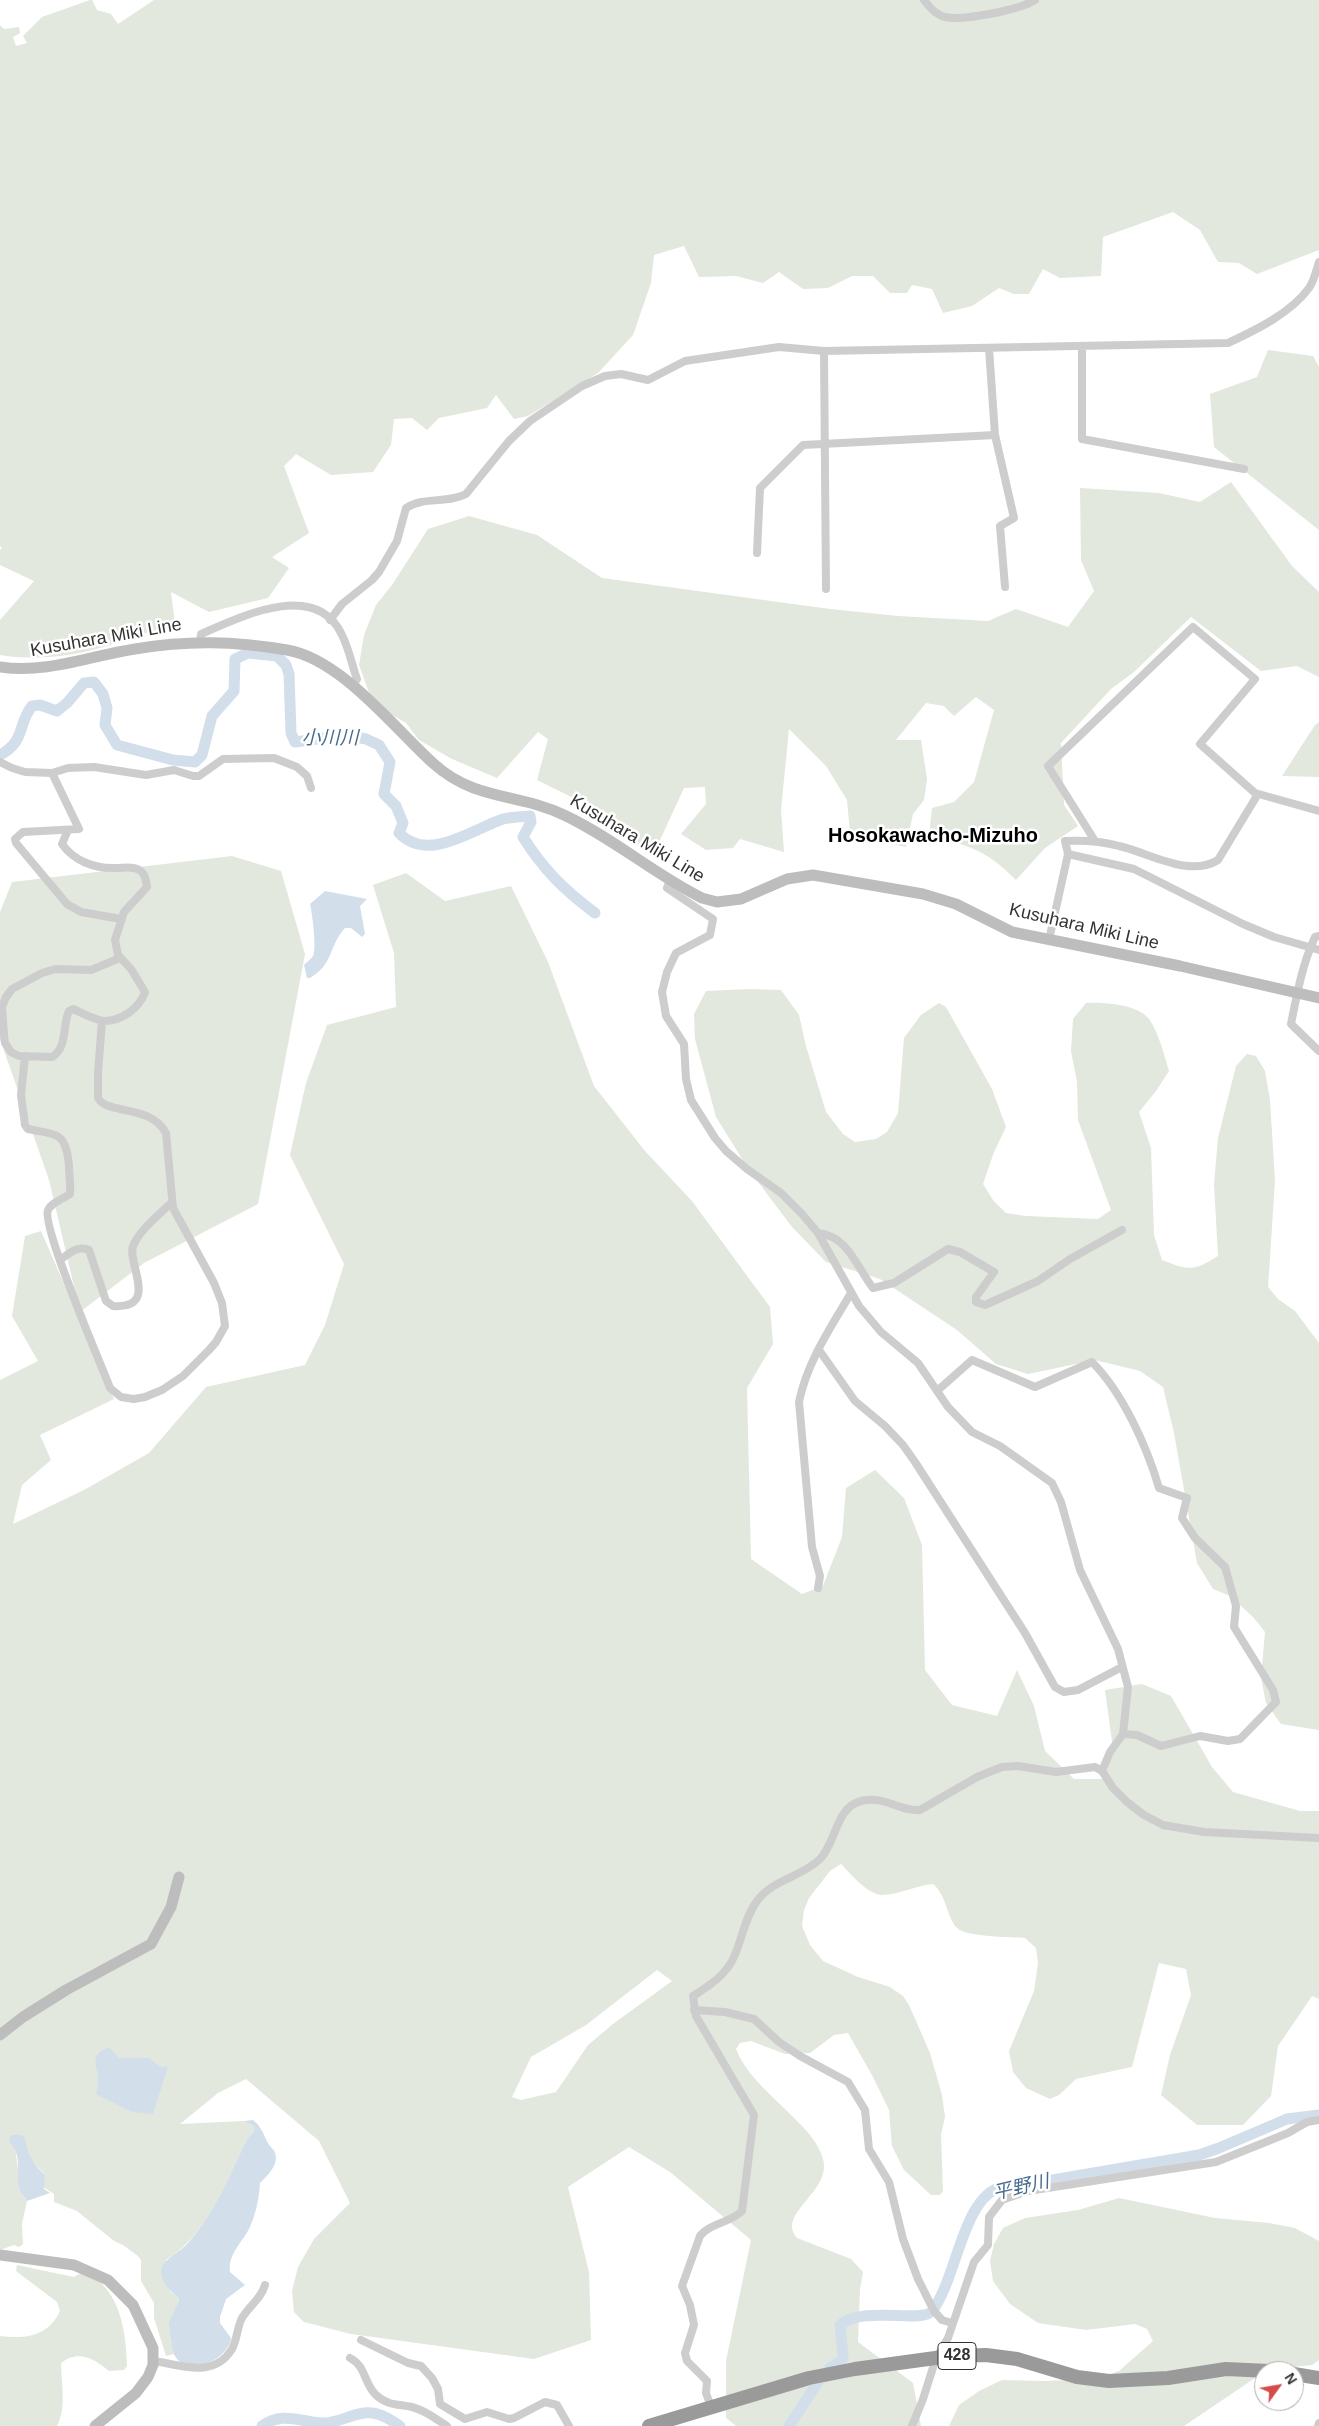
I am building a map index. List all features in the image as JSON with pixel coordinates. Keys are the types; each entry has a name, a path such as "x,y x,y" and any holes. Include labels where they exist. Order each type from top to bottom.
{"highway":[{"name":"428","path":"649,2426 816,2376 936,2358 969,2355 1002,2357 1032,2363 1077,2377 1109,2381 1168,2378 1226,2368 1254,2370"},
{"path":"1304,2376 1319,2378"}],"main road":[{"name":"Kusuhara Miki Line","path":"0,667 21,670 70,664 134,649 200,641 290,650 320,662 353,686 436,766 457,781 485,794 532,804 564,814 702,898 717,902 729,902 741,899 787,879 813,876 940,898 1012,932 1162,962 1319,998"},
{"path":"0,2035 23,2017 66,1990 151,1944 170,1907 180,1877"},
{"path":"0,2255 56,2261 74,2265 108,2280 133,2306 154,2348 154,2361 148,2377 136,2394 96,2426"}],"street":[{"path":"924,0 942,17 959,19 1024,7 1035,0"},
{"path":"330,620 342,604 379,572 397,541 406,508 414,503 457,499 466,494 509,441 530,421 582,386 606,376 621,374 648,380 685,361 778,347 824,351 1228,342 1245,335 1289,308 1310,288 1319,262"},
{"path":"1082,346 1082,439 1244,469"},
{"path":"989,348 995,436 1014,518 1000,526 1004,587"},
{"path":"824,351 826,589"},
{"path":"757,553 760,488 803,445 995,436"},
{"path":"200,641 200,634 260,610 278,606 310,608 330,620 342,635 357,679 353,686"},
{"path":"1095,841 1048,766 1193,627 1255,679 1200,744 1258,794 1319,811"},
{"path":"0,762 25,772 52,773 68,768 94,767 146,775 174,770 199,776 223,758 237,760 274,758 297,767 307,776 311,788"},
{"path":"52,773 80,829 23,832 18,834 15,839 16,843 67,904 81,912 121,920"},
{"path":"1049,940 1068,854 1066,841 1095,841 1120,846 1176,864 1197,868 1208,866 1218,860 1258,794"},
{"path":"68,830 62,844 79,860 94,866 134,868 141,870 146,879 146,887 132,902 121,920 115,940 120,958 132,969 145,992 141,1002 119,1018 102,1021 73,1009 69,1011 62,1044 56,1054 45,1058 25,1056 11,1052 5,1043 2,1007 12,989 42,973 55,969 91,970 120,958"},
{"path":"1068,854 1134,869 1243,924 1274,937 1319,950"},
{"path":"670,880 667,888 712,919 710,936 676,953 667,972 662,992 666,1016 684,1044 686,1079 691,1100 726,1151 781,1194 818,1233 859,1306 881,1332 918,1363 948,1407 972,1432 1000,1446 1052,1483 1061,1502 1067,1530 1080,1570 1118,1649 1128,1686 1123,1734 1110,1752 1102,1771"},
{"path":"1319,936 1314,937 1310,947 1297,993 1291,1024 1319,1051"},
{"path":"25,1056 21,1096 25,1125 28,1129 59,1137 66,1143 68,1153 70,1194 53,1204 48,1210 47,1216 50,1231 72,1294 110,1388 121,1397 134,1399 145,1397 162,1390 183,1376 216,1342 225,1326 222,1303 214,1283 173,1208 166,1132 161,1124 153,1118 135,1111 105,1104 98,1098 102,1021"},
{"path":"61,1259 76,1249 84,1247 89,1250 106,1301 112,1306 127,1306 133,1300 139,1288 132,1250 134,1244 143,1231 172,1202"},
{"path":"818,1233 830,1234 846,1246 873,1288 894,1283 948,1249 960,1252 994,1272 976,1297 976,1302 985,1305 1038,1281 1070,1259 1122,1230"},
{"path":"818,1588 820,1576 812,1547 799,1402 803,1382 851,1293"},
{"path":"819,1350 855,1401 904,1445 1024,1633 1055,1687 1064,1692 1078,1690 1122,1667"},
{"path":"937,1391 972,1360 983,1363 1035,1387 1092,1362 1101,1371 1140,1434 1160,1488 1187,1498 1182,1518 1195,1538 1225,1567 1236,1606 1234,1627 1273,1690 1276,1702 1240,1739 1228,1741 1200,1736 1161,1746 1137,1735 1123,1734"},
{"path":"711,2407 706,2393 707,2381 687,2360 685,2353 694,2324 683,2283 700,2236 704,2230 736,2217 742,2211 754,2115 694,2010 693,1996 723,1974 734,1958 749,1915 757,1901 767,1889 820,1859 848,1808 859,1801 872,1799 893,1802 910,1811 920,1810 977,1777 1002,1767 1018,1766 1056,1772 1095,1767 1102,1771 1113,1788 1127,1802 1144,1815 1163,1824 1204,1832 1319,1838"},
{"path":"694,2010 725,2012 754,2019 779,2042 800,2056 848,2082 865,2110 869,2149 889,2182 903,2239 918,2279 934,2311 942,2320 952,2323"},
{"path":"912,2426 926,2392 936,2358 948,2338 974,2262 988,2245 989,2217 1002,2200 1028,2190 1051,2189 1099,2179 1216,2162 1288,2133 1306,2122 1319,2120"},
{"path":"154,2361 199,2368 210,2367 220,2362 232,2349 240,2321 260,2297 265,2286"},
{"path":"361,2340 408,2363 421,2366 432,2378 438,2389 440,2404 462,2422 487,2412 509,2419 514,2418 546,2402 557,2405 569,2426"},
{"path":"350,2358 361,2366 371,2390 378,2397 393,2405 420,2410 447,2426"}],"shaded area":[{"path":"92,0 97,10 111,14 118,24 154,0 1319,0 1319,250 1257,274 1239,263 1218,262 1200,230 1173,212 1103,237 1101,276 1060,278 1043,269 1029,294 1014,294 999,288 972,306 943,313 932,289 912,285 907,293 890,293 873,276 852,276 828,288 803,289 779,272 763,283 736,276 699,277 684,246 654,255 651,283 633,335 598,373 528,416 514,419 496,395 487,408 439,418 427,430 412,418 394,419 391,445 373,472 331,475 296,454 284,466 309,533 272,557 289,568 268,598 209,612 171,592 175,624 169,627 127,637 97,649 69,655 27,658 0,655 0,620 34,581 0,565 0,550 2,548 0,546 0,25 4,29 19,27 20,33 13,37 16,46 27,43 23,36 42,17"},
{"path":"1268,350 1313,356 1319,367 1319,530 1214,447 1210,394 1257,377"},
{"path":"1231,482 1292,566 1319,592 1319,677 1297,666 1261,671 1191,617 1134,672 1111,689 1061,743 1064,805 1078,826 1045,848 1016,880 986,855 955,842 929,836 932,808 954,802 974,782 994,710 976,697 954,716 944,706 926,703 896,740 921,740 927,779 924,800 913,814 906,847 850,834 847,800 826,766 789,729 781,810 784,852 740,839 733,848 706,850 681,834 706,804 705,787 684,788 654,853 635,842 626,824 537,780 548,739 538,732 497,778 452,759 419,740 406,723 389,713 370,695 359,665 364,635 376,605 392,585 428,529 469,516 537,535 602,578 830,609 898,616 988,621 1016,609 1068,627 1094,591 1081,560 1080,488 1159,493 1200,502"},
{"path":"1319,722 1319,777 1282,776 1315,725"},
{"path":"232,856 281,871 305,954 258,1204 144,1263 80,1312 49,1180 0,1039 0,912 12,882"},
{"path":"406,873 445,901 511,886 548,962 594,1086 645,1151 692,1201 770,1307 773,1344 747,1388 751,1559 802,1594 823,1586 842,1537 846,1488 875,1470 904,1498 922,1545 925,1670 952,1705 997,1716 1017,1670 1034,1706 1045,1751 1074,1779 1102,1779 1113,1749 1105,1690 1142,1684 1171,1696 1212,1767 1233,1792 1300,1811 1319,1811 1319,1999 1312,1996 1278,2046 1271,2096 1243,2125 1197,2125 1161,2095 1170,2055 1191,1995 1186,1969 1159,1963 1132,2067 1076,2079 1059,2095 1050,2099 1026,2088 1013,2072 1009,2051 1034,1991 1038,1963 1036,1948 1025,1938 979,1935 962,1931 953,1923 941,1894 933,1884 888,1895 876,1894 860,1883 841,1864 830,1871 809,1898 804,1910 802,1926 810,1945 823,1961 858,1977 890,1987 903,1996 909,2005 930,2053 942,2095 945,2117 941,2135 943,2191 940,2195 931,2195 904,2170 892,2146 889,2110 848,2033 834,2035 810,2053 785,2054 751,2041 740,2043 736,2049 755,2079 796,2120 818,2146 823,2159 824,2171 820,2182 793,2220 792,2229 797,2238 851,2259 863,2272 860,2289 858,2342 913,2383 921,2426 736,2426 726,2418 726,2361 751,2240 670,2172 629,2147 568,2187 589,2272 591,2340 534,2359 351,2334 304,2322 294,2312 292,2291 298,2267 314,2239 350,2203 319,2141 246,2079 218,2093 180,2124 244,2121 254,2126 254,2131 247,2139 205,2222 181,2249 166,2260 170,2291 178,2297 179,2302 168,2323 174,2354 166,2356 154,2318 154,2303 141,2281 141,2260 77,2211 54,2202 54,2194 43,2187 45,2175 32,2161 25,2144 15,2147 19,2190 27,2201 22,2224 23,2244 19,2247 14,2245 0,2250 0,1380 38,1361 12,1316 25,1236 41,1231 114,1399 40,1435 51,1460 22,1485 13,1524 84,1490 149,1453 206,1387 305,1365 325,1325 344,1264 290,1155 306,1083 327,1025 396,1007 394,953 373,885","holes":["657,1970 672,1981 613,2024 588,2045 556,2092 521,2100 512,2097 531,2057 586,2025"]},
{"path":"325,891 367,899 360,906 365,934 362,937 351,928 345,928 323,967 318,973 307,978 304,965 313,956 314,952 310,904"},
{"path":"781,990 799,1015 806,1046 826,1112 843,1134 855,1142 876,1139 887,1132 898,1113 904,1038 921,1015 939,1003 946,1007 992,1089 1006,1127 994,1152 983,1184 993,1200 1006,1213 1026,1216 1098,1219 1111,1210 1078,1120 1077,1082 1071,1051 1073,1019 1086,1003 1119,1005 1144,1014 1156,1031 1169,1071 1139,1112 1151,1148 1154,1235 1162,1260 1185,1268 1197,1267 1218,1256 1214,1184 1218,1138 1236,1066 1247,1054 1256,1056 1265,1071 1270,1100 1275,1181 1268,1287 1278,1299 1295,1311 1319,1343 1319,1730 1281,1724 1266,1703 1261,1678 1265,1632 1253,1617 1230,1596 1213,1589 1197,1563 1174,1433 1163,1387 1140,1371 1095,1360 1028,1374 996,1364 957,1330 880,1279 826,1262 792,1227 749,1170 716,1117 695,1039 694,1014 706,991"},
{"path":"109,2047 119,2058 149,2058 160,2067 168,2066 153,2114 132,2112 96,2094 98,2076 96,2058 102,2050"},
{"path":"253,2120 260,2128 276,2157 272,2170 260,2183 257,2206 249,2229 231,2260 230,2272 245,2285 226,2299 220,2317 220,2323 231,2338 223,2353 215,2359 206,2364 187,2365 180,2361 173,2352 168,2323 179,2301 178,2297 166,2285 161,2269 166,2261 188,2243 206,2219 247,2139 254,2131 254,2126 244,2121"},
{"path":"11,2135 21,2135 25,2138 31,2158 45,2175 44,2189 50,2193 27,2201 21,2193 18,2182 18,2158 9,2142"},
{"path":"1119,2198 1215,2218 1269,2223 1295,2228 1319,2241 1319,2360 1312,2365 1304,2366 1304,2361 1254,2361 1254,2379 1184,2426 949,2426 959,2405 979,2391 1002,2380 1097,2379 1119,2371 1153,2341 1147,2329 1135,2324 1086,2330 1038,2323 1010,2304 993,2281 990,2261 994,2244 1003,2228 1025,2218 1078,2210"},
{"path":"17,2265 74,2277 81,2273 97,2281 109,2292 115,2302 122,2323 127,2366 124,2370 109,2371 98,2363 80,2356 67,2359 61,2363 63,2403 57,2426 0,2426 0,2336 18,2337 35,2334 49,2326 60,2311 57,2302 16,2271"}],"waterway":[{"name":"小川川","path":"0,755 8,750 18,738 27,713 32,706 40,705 57,711 67,703 84,683 94,682 103,694 107,708 105,725 117,745 173,760 195,762 202,755 212,716 234,691 235,659 248,653 277,656 286,665 289,674 291,733 295,742 346,735 366,739 379,745 390,762 384,794 396,806 403,823 399,833 410,841 423,845 436,845 464,836 503,819 530,816 531,822 523,837 531,849 555,878 573,896 595,913"},
{"name":"平野川","path":"830,2368 841,2361 843,2357 840,2325 850,2319 877,2315 917,2316 926,2315 932,2311 947,2282 966,2228 974,2212 983,2199 994,2190 1199,2155 1287,2119 1319,2115"},
{"name":"平野川","path":"789,2426 818,2382"},
{"path":"262,2426 284,2418 328,2423 366,2413 379,2415 400,2426"}],"district":[{"name":"Hosokawacho-Mizuho","path":"933,836"}]}
